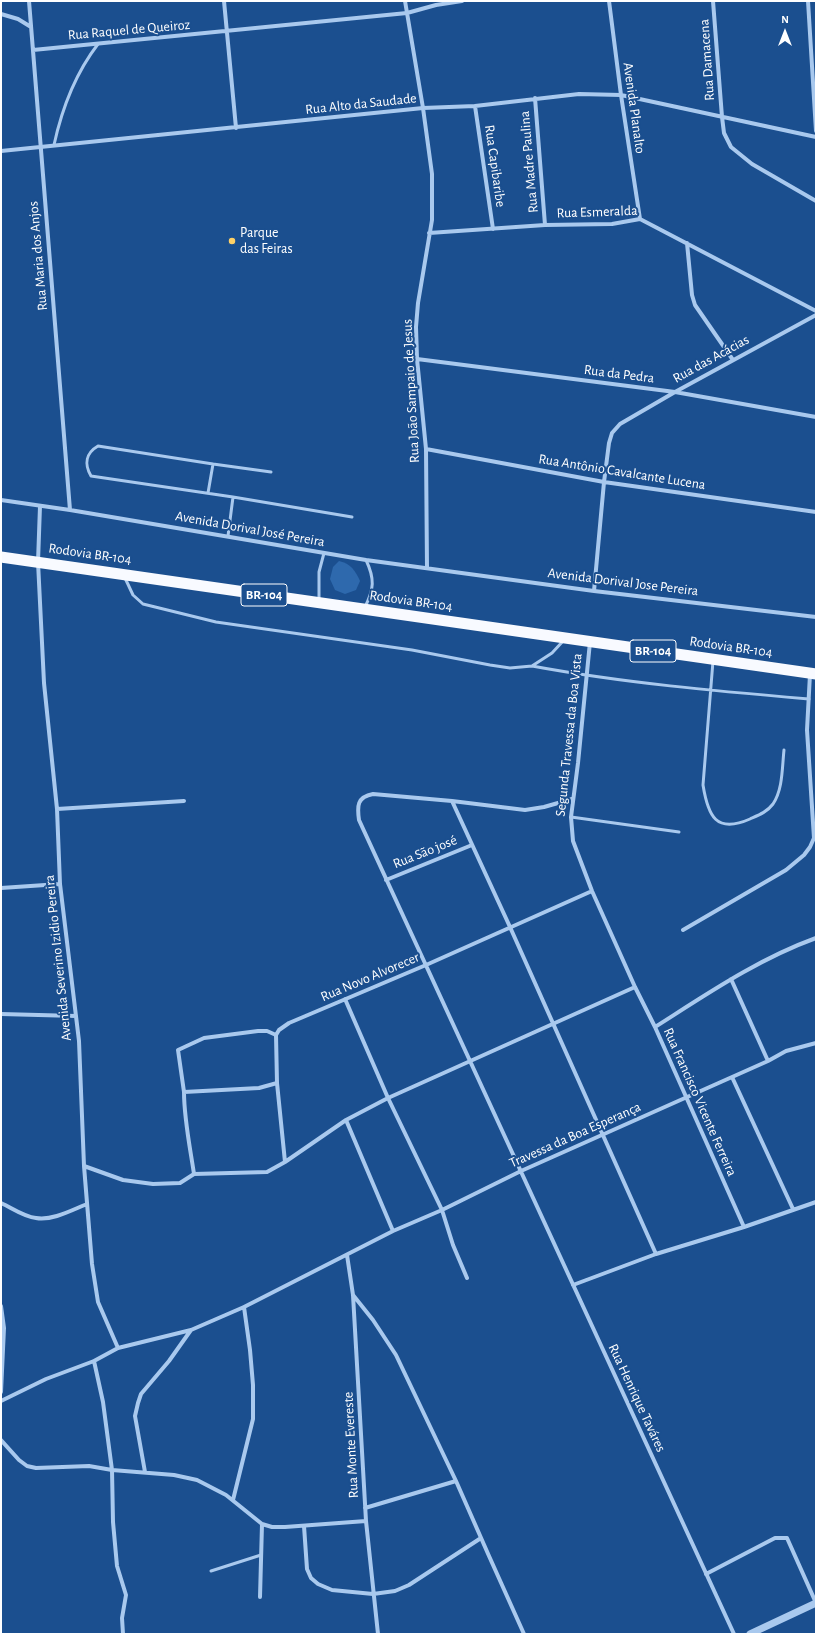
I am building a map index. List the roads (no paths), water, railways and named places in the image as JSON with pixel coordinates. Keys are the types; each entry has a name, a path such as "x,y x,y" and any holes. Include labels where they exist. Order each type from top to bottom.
{"highway":[{"name":"Rodovia BR-104","path":"1,557 813,674"}],"street":[{"name":"Rua Maria dos Anjos","path":"29,1 70,510"},
{"path":"224,1 236,128"},
{"name":"Rua João Sampaio de Jesus","path":"405,1 423,108 432,174 433,206 416,327 417,359 426,450 427,568"},
{"name":"Rua Raquel de Queiroz","path":"33,50 407,13 436,5 462,1"},
{"name":"Avenida Planalto","path":"609,1 621,95 640,219"},
{"name":"Rua Damacena","path":"713,1 722,117"},
{"path":"808,1 816,131"},
{"path":"1,14 18,19 31,27"},
{"name":"Rua Alto da Saudade","path":"1,151 423,108 475,106 534,98 580,94 621,95 816,137"},
{"name":"Rua Madre Paulina","path":"534,98 545,225"},
{"name":"Rua Capibaribe","path":"475,106 493,229"},
{"path":"722,117 724,133 731,147 752,164 816,201"},
{"name":"Rua Esmeralda","path":"430,233 545,225 612,224 640,219 816,311"},
{"path":"687,243 692,295 695,305 732,360"},
{"name":"Rua das Acácias","path":"594,591 604,482 609,443 612,433 620,424 675,392 816,315"},
{"name":"Rua da Pedra","path":"417,359 675,392 816,417"},
{"name":"Rua Antônio Cavalcante Lucena","path":"426,450 604,482 816,512"},
{"name":"Avenida Dorival José Pereira","path":"1,500 70,510 366,560 427,568"},
{"name":"Avenida Severino Izidio Pereira","path":"40,506 38,562 44,683 56,809 60,884 79,1041 84,1166 92,1264 98,1302 118,1348"},
{"name":"Avenida Dorival Jose Pereira","path":"427,568 594,591 816,617"},
{"name":"Segunda Travessa da Boa Vista","path":"590,642 578,763 572,799 571,817 573,841 592,891 635,987"},
{"path":"683,930 786,870 804,855 810,847 814,838 807,730 809,699 813,674"},
{"name":"Rua Henrique Taváres","path":"452,801 373,794 366,796 358,803 359,820 734,1634"},
{"path":"452,801 525,810 544,808 572,799"},
{"path":"56,809 184,801"},
{"path":"452,801 656,1254"},
{"name":"Rua São josé","path":"386,880 472,845"},
{"path":"1,888 60,884"},
{"name":"Rua Novo Alvorecer","path":"276,1035 279,1030 289,1023 426,965 592,891"},
{"path":"655,1027 731,979 776,954 816,938"},
{"path":"731,979 768,1061"},
{"path":"84,1166 123,1180 153,1184 180,1183 194,1174 267,1172 285,1162 346,1120 388,1098 635,987"},
{"name":"Rua Francisco Vicente Ferreira","path":"635,987 655,1027 744,1227"},
{"path":"345,999 388,1098 442,1210 453,1245 467,1278"},
{"path":"1,1014 76,1016"},
{"path":"194,1174 184,1112 184,1092 178,1050 204,1038 258,1031 267,1031 276,1035 277,1083 285,1162"},
{"name":"Travessa da Boa Esperança","path":"1,1401 46,1379 94,1361 118,1348 192,1330 244,1307 393,1231 442,1210 520,1171 603,1136 768,1061 786,1051 816,1043"},
{"path":"732,1077 793,1209"},
{"path":"184,1092 259,1088 277,1083"},
{"path":"346,1120 393,1231"},
{"path":"573,1285 656,1254 744,1227 816,1202"},
{"path":"1,1203 27,1216 46,1219 87,1204"},
{"name":"Rua Monte Evereste","path":"347,1255 353,1296 366,1521 378,1634"},
{"path":"353,1296 373,1320 396,1355 456,1481 524,1634"},
{"path":"1,1306 4,1328 1,1392"},
{"path":"233,1500 253,1419 253,1385 244,1307"},
{"path":"144,1472 135,1416 141,1394 169,1361 192,1330"},
{"path":"94,1361 103,1402 112,1470 113,1522 117,1566 126,1595 122,1618 123,1634"},
{"path":"1,1440 19,1460 27,1466 36,1468 89,1466 112,1470 174,1475 197,1480 226,1495 262,1524 278,1527 366,1521"},
{"path":"365,1508 456,1481"},
{"path":"260,1597 262,1524"},
{"path":"304,1526 308,1569 311,1578 318,1584 332,1590 373,1594 395,1591 410,1585 481,1538"},
{"path":"706,1574 775,1538 787,1538 816,1603 750,1634"}],"lane":[{"path":"54,145 60,119 74,82 84,62 98,44"},
{"path":"271,472 98,446 92,449 88,456 87,464 91,476 208,493 352,517"},
{"path":"208,493 213,464"},
{"path":"228,536 233,497"},
{"path":"319,603 319,572 324,553"},
{"path":"364,609 373,585 372,572 366,560"},
{"path":"123,574 133,595 143,604 216,622 412,650 510,668 532,666 586,676 710,690 809,699"},
{"path":"532,666 552,653 566,638"},
{"path":"713,659 703,785 706,803 716,820 732,825 763,814 772,805 778,795 784,750"},
{"path":"571,817 679,832"},
{"path":"211,1571 261,1556"}],"place":[{"name":"Parque das Feiras","path":"232,241"}]}
